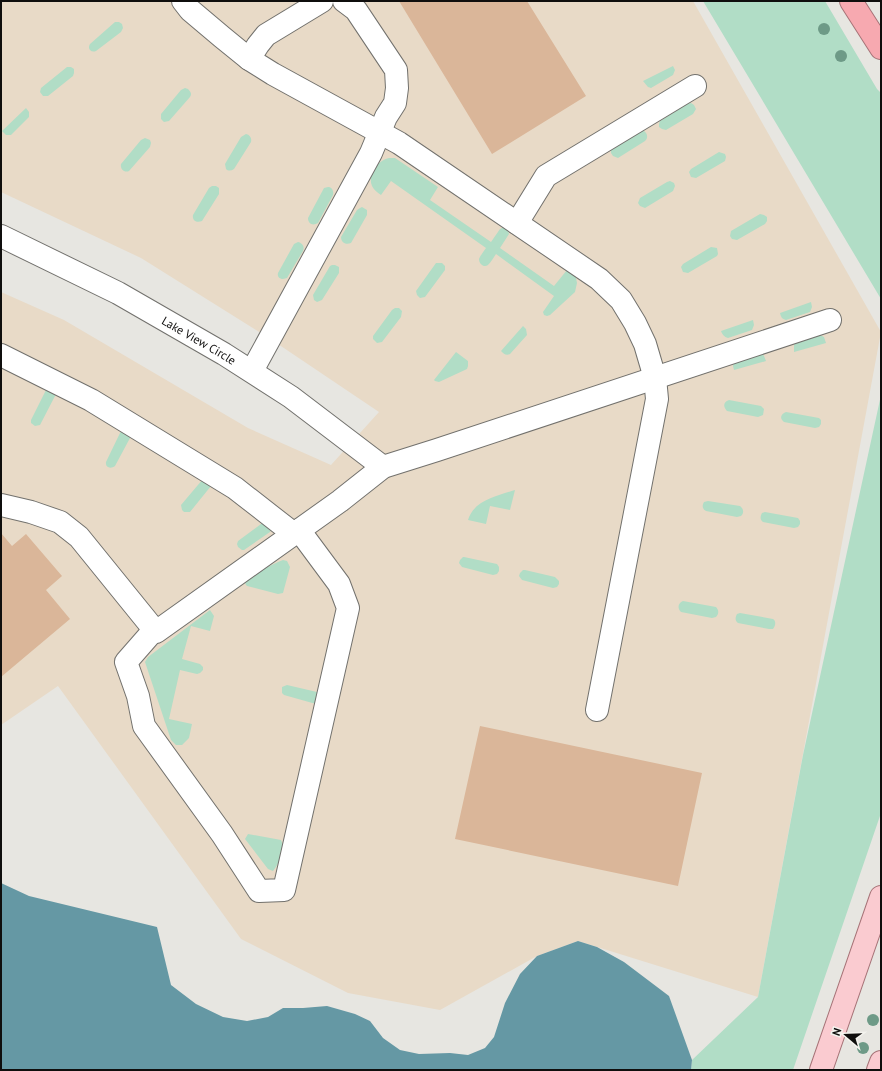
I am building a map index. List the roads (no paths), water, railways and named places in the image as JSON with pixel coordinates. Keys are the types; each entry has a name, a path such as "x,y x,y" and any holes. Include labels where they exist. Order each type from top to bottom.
{"highway":[{"path":"851,1 881,48"}],"main road":[{"path":"821,1070 881,897"},
{"path":"878,1070 881,1062"}],"street":[{"path":"183,1 190,10 249,59 273,74 399,143 599,279 621,300 636,322 645,344 655,378 657,398 597,710"},
{"path":"249,59 266,35 322,1"},
{"path":"252,371 371,153 386,118 395,103 397,88 396,70 356,10 344,1"},
{"path":"517,223 546,176 696,86"},
{"name":"Lake View Circle","path":"1,236 118,293 252,371 291,397 383,467"},
{"path":"1,505 31,512 60,522 79,537 156,632 340,501 383,467 830,320"},
{"path":"1,355 91,400 235,488 297,532 339,584 348,608 284,890 259,891 222,834 144,726 138,696 126,662 154,630"}],"water":[{"path":"1,883 29,896 157,927 171,985 196,1004 223,1017 247,1021 268,1017 283,1008 327,1006 355,1014 370,1021 383,1038 400,1050 419,1054 450,1053 468,1055 485,1048 494,1037 505,1003 520,974 537,956 578,941 597,947 624,962 669,996 692,1060 691,1070 1,1070"}]}
